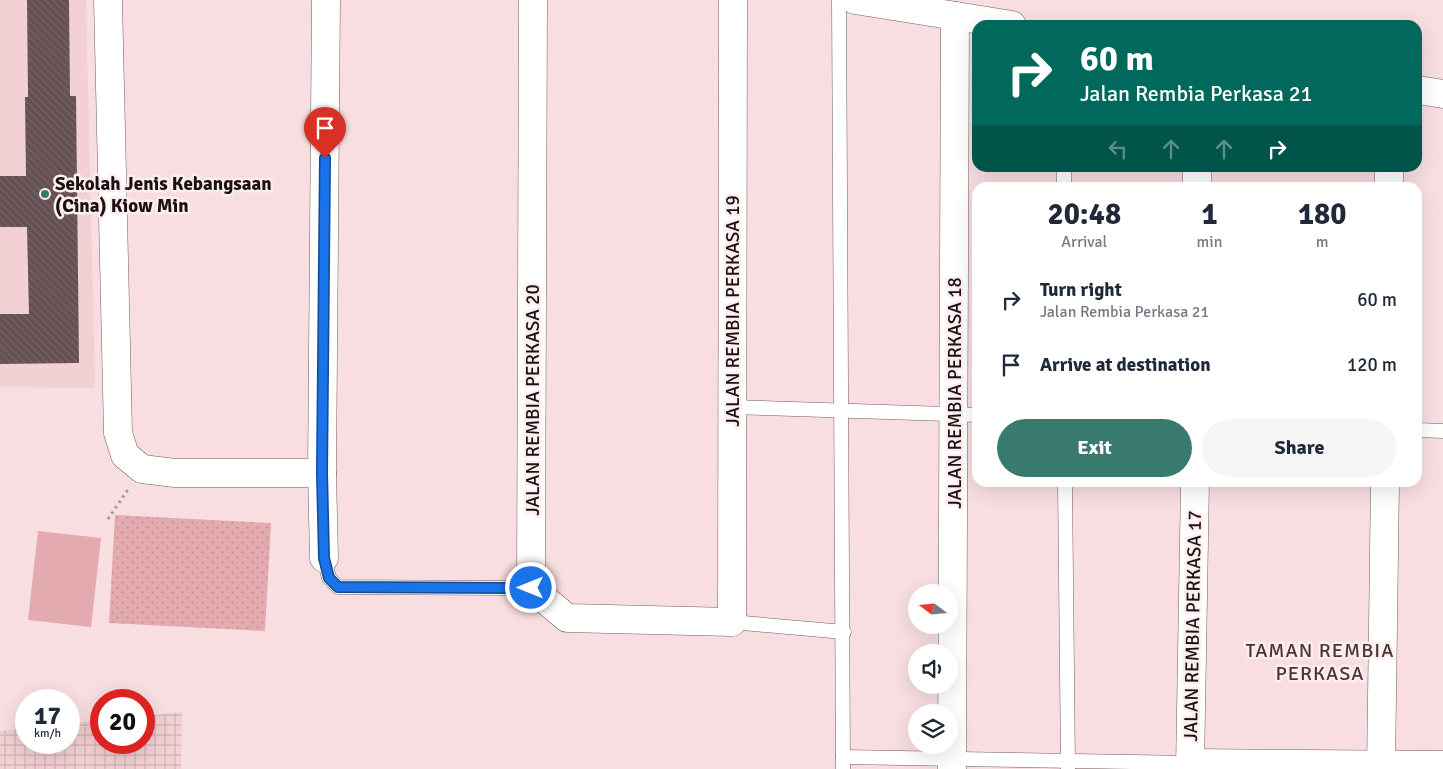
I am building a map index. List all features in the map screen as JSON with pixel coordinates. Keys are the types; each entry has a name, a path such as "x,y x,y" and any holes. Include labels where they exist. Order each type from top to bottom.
{"street":[{"path":"108,0 110,182 118,432 125,455 142,469 175,473 322,473"},
{"path":"324,558 322,473 326,0"},
{"name":"JALAN REMBIA PERKASA 20","path":"531,588 533,0"},
{"name":"JALAN REMBIA PERKASA 19","path":"732,0 732,622"},
{"path":"855,0 980,20"},
{"name":"JALAN REMBIA PERKASA 18","path":"952,764 966,414 955,16"},
{"path":"1422,91 1443,94"},
{"name":"JALAN REMBIA PERKASA 17","path":"1190,766 1195,487"},
{"path":"1381,767 1385,487"},
{"path":"531,588 566,618 732,622"},
{"path":"1190,766 1381,767 1443,765"}],"lane":[{"path":"839,0 844,632 843,763 1190,766"},
{"path":"731,407 966,414"},
{"path":"1422,430 1443,431"},
{"path":"1065,487 1068,765"},
{"path":"324,558 329,578 338,587 531,588"},
{"path":"732,622 844,632"}],"path":[{"path":"108,519 142,469"}],"shaded area":[{"name":"Sekolah Jenis Kebangsaan (Cina) Kiow Min","path":"0,0 86,0 95,388 0,387"},
{"path":"115,515 271,523 265,631 109,623"},
{"path":"38,531 101,538 91,627 28,620"},
{"path":"182,712 181,769 0,769 0,731 15,729 15,754 80,754 80,723 90,721 90,754 155,754 155,715"}],"building":[{"path":"27,0 69,0 70,96 76,96 79,363 0,364 0,314 29,314 27,227 0,227 0,176 26,176 25,97 28,97"}],"place":[{"name":"Sekolah Jenis Kebangsaan (Cina) Kiow Min","path":"45,194"}],"district":[{"name":"TAMAN REMBIA PERKASA","path":"1320,662"}],"route":[{"path":"325,158 322,473 324,558 329,578 338,587 531,588"}]}
